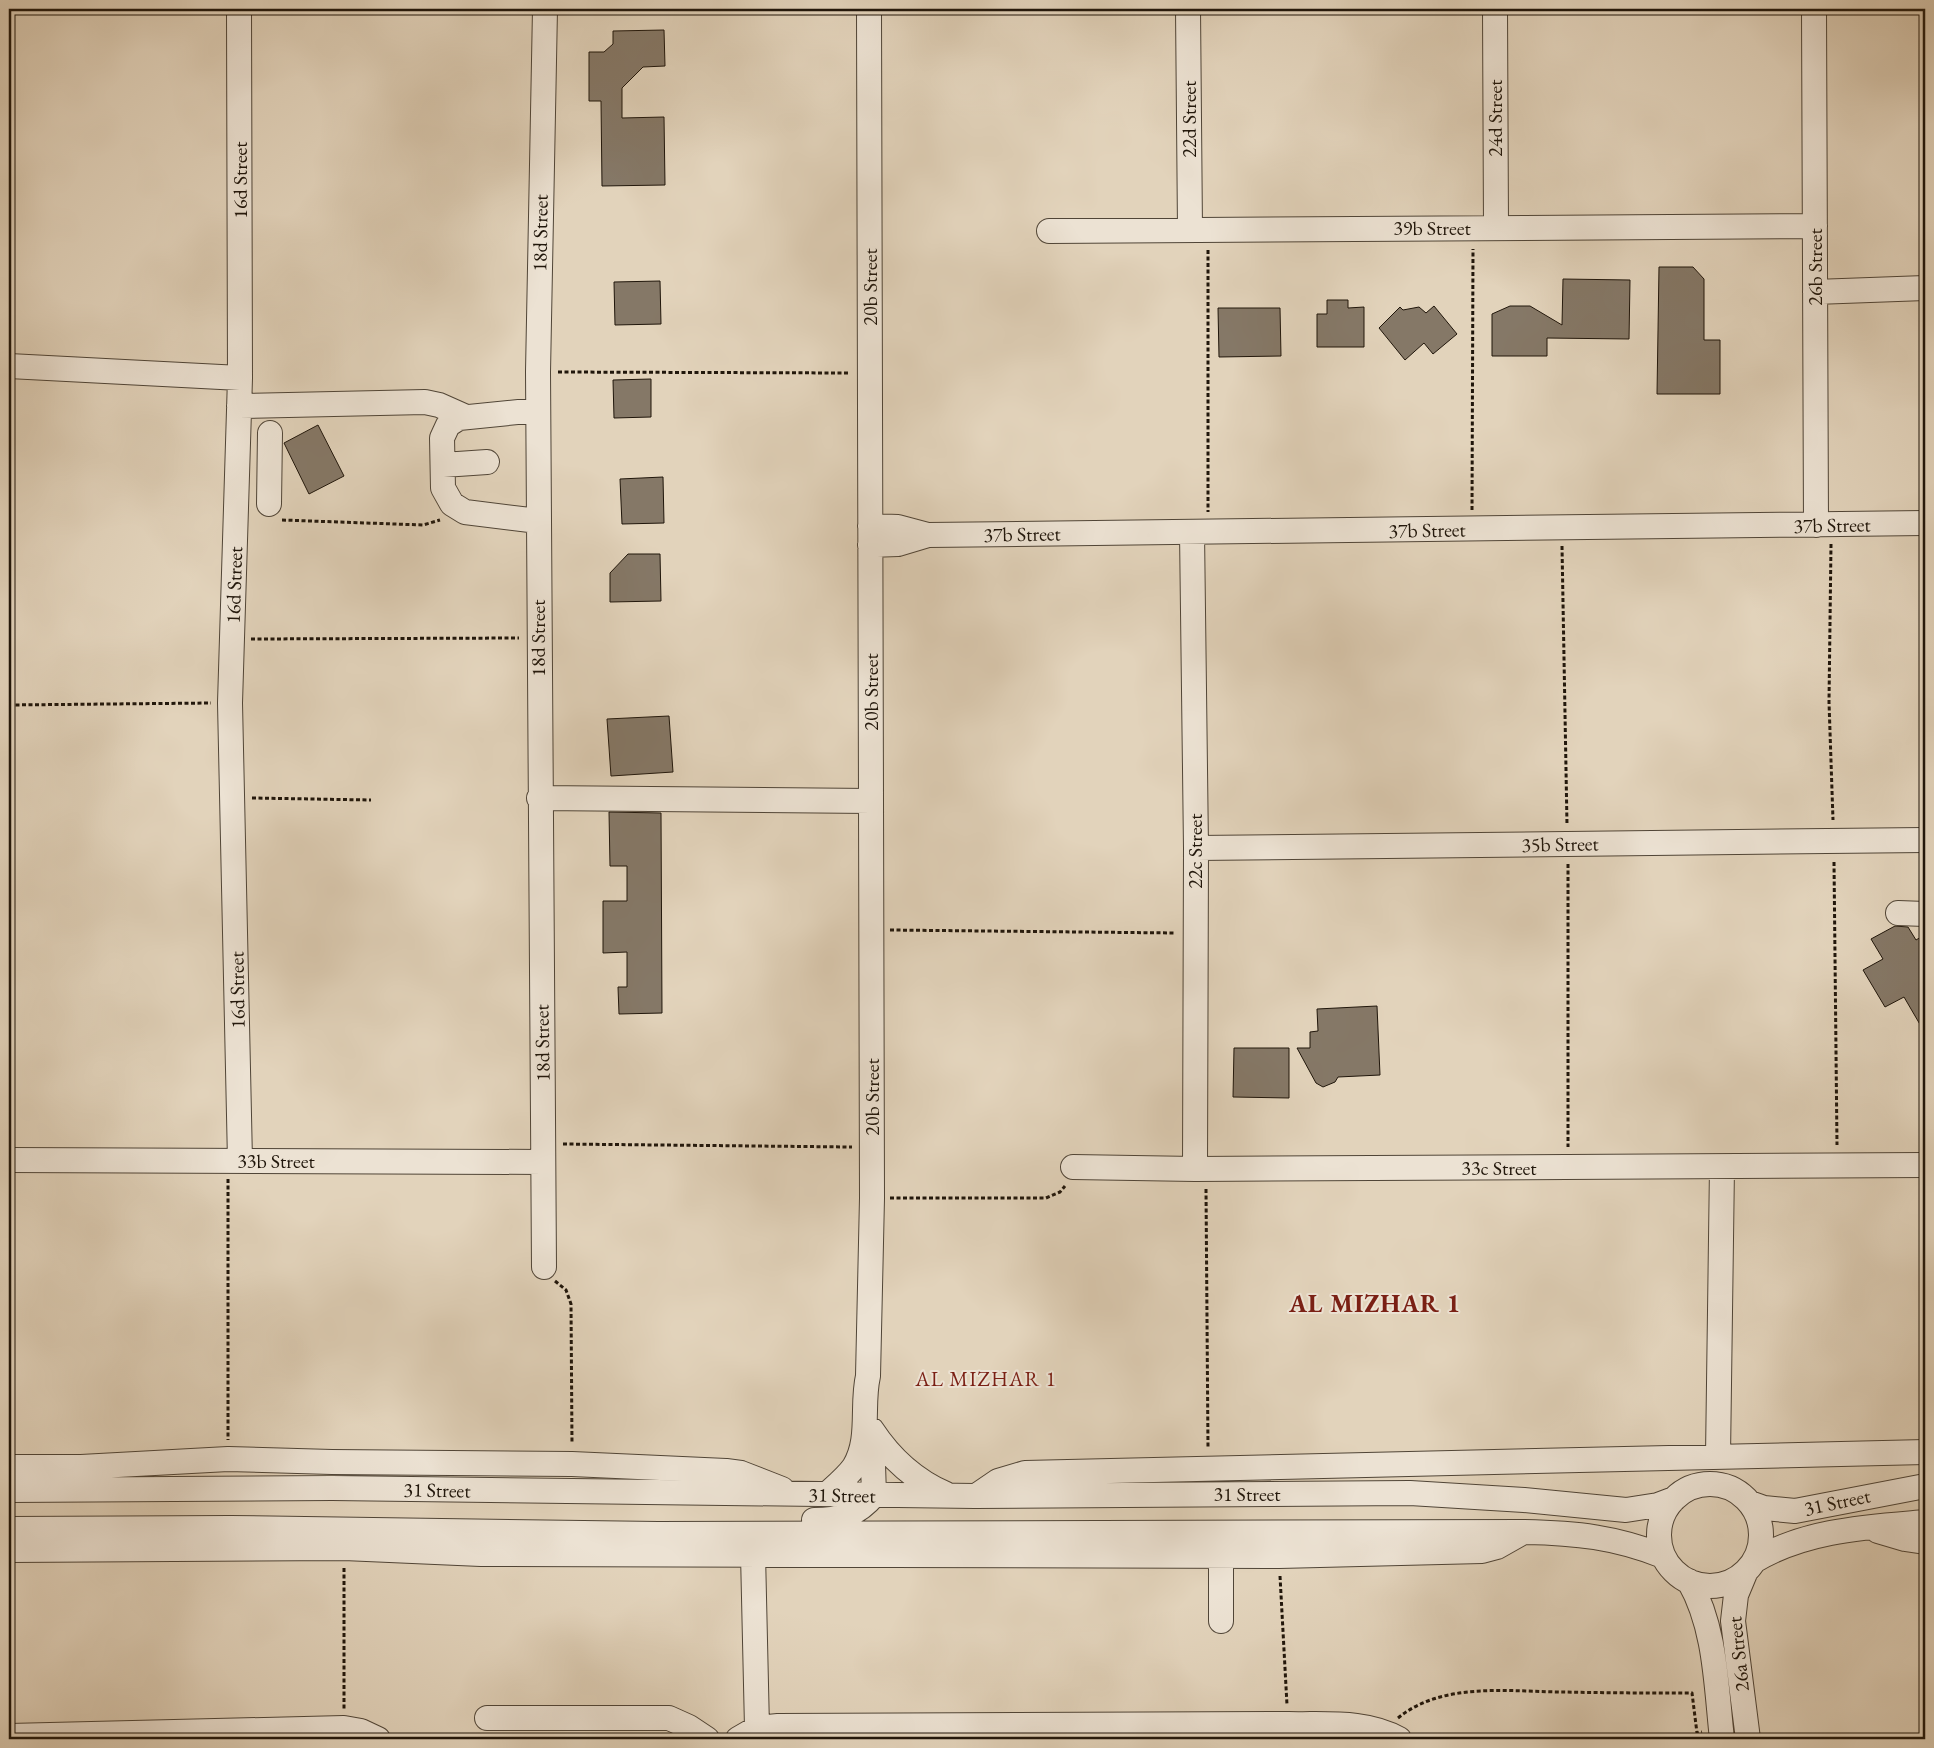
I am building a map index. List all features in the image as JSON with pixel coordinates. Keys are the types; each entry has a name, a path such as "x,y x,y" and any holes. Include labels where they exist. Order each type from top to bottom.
{"street":[{"name":"16d Street","path":"234,1161 230,703 240,378 239,9"},
{"name":"18d Street","path":"544,1267 539,798 538,372 545,9"},
{"name":"20b Street","path":"827,1494 853,1467 859,1456 865,1431 865,1392 868,1376 872,1198 869,9"},
{"name":"22d Street","path":"1188,9 1199,230"},
{"name":"24d Street","path":"1484,228 1495,9"},
{"name":"26b Street","path":"1814,9 1816,525"},
{"name":"39b Street","path":"1049,230 1814,226"},
{"path":"1815,292 1925,288"},
{"path":"9,366 240,378"},
{"path":"239,406 425,402 439,405 466,417"},
{"path":"538,410 466,417 453,421 444,431 443,465 445,494 458,509 471,513 538,521"},
{"path":"238,452 270,443 271,502"},
{"path":"443,465 487,462"},
{"path":"237,483 271,502"},
{"name":"37b Street","path":"870,536 898,527 928,536 1925,524"},
{"name":"22c Street","path":"1200,532 1194,934 1200,1169"},
{"path":"539,798 871,801"},
{"name":"35b Street","path":"1196,848 1925,840"},
{"path":"1898,913 1925,914"},
{"name":"33b Street","path":"9,1160 234,1161 543,1153"},
{"name":"33c Street","path":"1073,1167 1200,1169 1925,1165"},
{"path":"1718,1456 1722,1167"},
{"name":"20b Street","path":"868,1376 872,1404 874,1495"},
{"path":"872,1430 887,1451 905,1470 927,1485 950,1496"},
{"path":"975,1496 998,1481 1025,1473 1925,1452"},
{"path":"9,1466 81,1467 228,1459 339,1463 572,1464 726,1470 740,1473 796,1494"},
{"path":"1719,1484 1736,1491 1750,1503 1758,1519 1761,1538 1750,1566 1725,1584 1713,1586 1689,1581 1674,1571 1663,1556 1659,1532 1666,1509 1674,1499 1694,1486 1719,1484"},
{"name":"31 Street","path":"1750,1503 1764,1508 1794,1511 1925,1486"},
{"name":"31 Street","path":"9,1490 332,1488 950,1496 1410,1492 1495,1497 1626,1510 1658,1505 1674,1499"},
{"path":"658,1534 696,1520 842,1518 861,1508 874,1495"},
{"name":"31 Street","path":"1750,1566 1796,1540 1870,1527 1925,1522"},
{"path":"1870,1527 1905,1540 1925,1542"},
{"name":"31 Street","path":"9,1529 231,1528 658,1534 1524,1532 1582,1533 1603,1537 1663,1556"},
{"path":"9,1550 344,1548 482,1554 1279,1556 1482,1551 1497,1547 1524,1532"},
{"path":"753,1554 748,1734 778,1726 1086,1732 1288,1724 1346,1725 1393,1736"},
{"path":"1221,1556 1221,1621"},
{"name":"26a Street","path":"1748,1739 1733,1621 1736,1595 1750,1566"},
{"name":"26a Street","path":"1689,1581 1697,1595 1707,1624 1722,1734"},
{"path":"487,1718 668,1718 689,1727 707,1739"},
{"path":"9,1736 107,1736 344,1728 360,1731 378,1739"}],"path":[{"path":"1472,529 1484,228"},
{"path":"1199,230 1200,532"},
{"path":"538,372 870,373"},
{"path":"271,502 423,525 441,520 458,509"},
{"path":"232,639 538,638"},
{"path":"9,705 230,703"},
{"path":"232,797 371,800"},
{"path":"872,930 1194,934"},
{"path":"543,1153 872,1147"},
{"path":"228,1459 234,1161"},
{"path":"872,1198 1046,1198 1060,1192 1065,1186 1073,1167"},
{"path":"1200,1169 1208,1469"},
{"path":"544,1267 550,1277 566,1290 570,1299 572,1464"},
{"path":"344,1548 344,1728"},
{"path":"1279,1556 1288,1724"},
{"path":"1393,1736 1408,1710 1426,1702 1463,1693 1482,1692 1692,1693 1697,1733 1722,1734"}],"building":[{"path":"664,30 665,66 643,67 622,88 622,118 664,117 665,185 602,186 601,101 589,101 589,52 604,52 613,44 613,31"},
{"path":"1659,267 1693,267 1704,279 1704,340 1720,340 1720,394 1657,394"},
{"path":"1563,279 1630,280 1629,339 1547,338 1547,356 1492,356 1492,314 1510,306 1530,306 1562,325"},
{"path":"660,281 661,324 615,325 614,282"},
{"path":"1327,300 1348,300 1348,308 1364,307 1364,347 1317,347 1317,314 1327,314"},
{"path":"1434,306 1457,334 1433,354 1424,343 1405,360 1379,328 1400,307 1403,310 1419,307 1426,313"},
{"path":"1218,308 1280,308 1281,356 1219,357"},
{"path":"651,379 651,417 614,418 613,380"},
{"path":"318,425 344,476 309,494 284,443"},
{"path":"663,477 664,523 622,524 620,479"},
{"path":"628,554 660,554 661,601 610,602 610,573"},
{"path":"669,716 673,772 611,776 607,719"},
{"path":"609,812 661,813 662,1013 619,1014 618,987 627,987 627,952 603,953 603,901 627,901 627,866 610,866"},
{"path":"1895,926 1908,927 1916,940 1921,937 1925,945 1925,1033 1904,997 1885,1007 1863,970 1883,959 1871,939"},
{"path":"1377,1006 1380,1075 1338,1077 1335,1082 1323,1087 1316,1083 1297,1048 1310,1048 1310,1032 1318,1031 1317,1009"},
{"path":"1234,1048 1289,1048 1289,1098 1233,1097"}],"district":[{"name":"AL MIZHAR 1","path":"1375,1303"},
{"name":"AL MIZHAR 1","path":"986,1379"}]}
